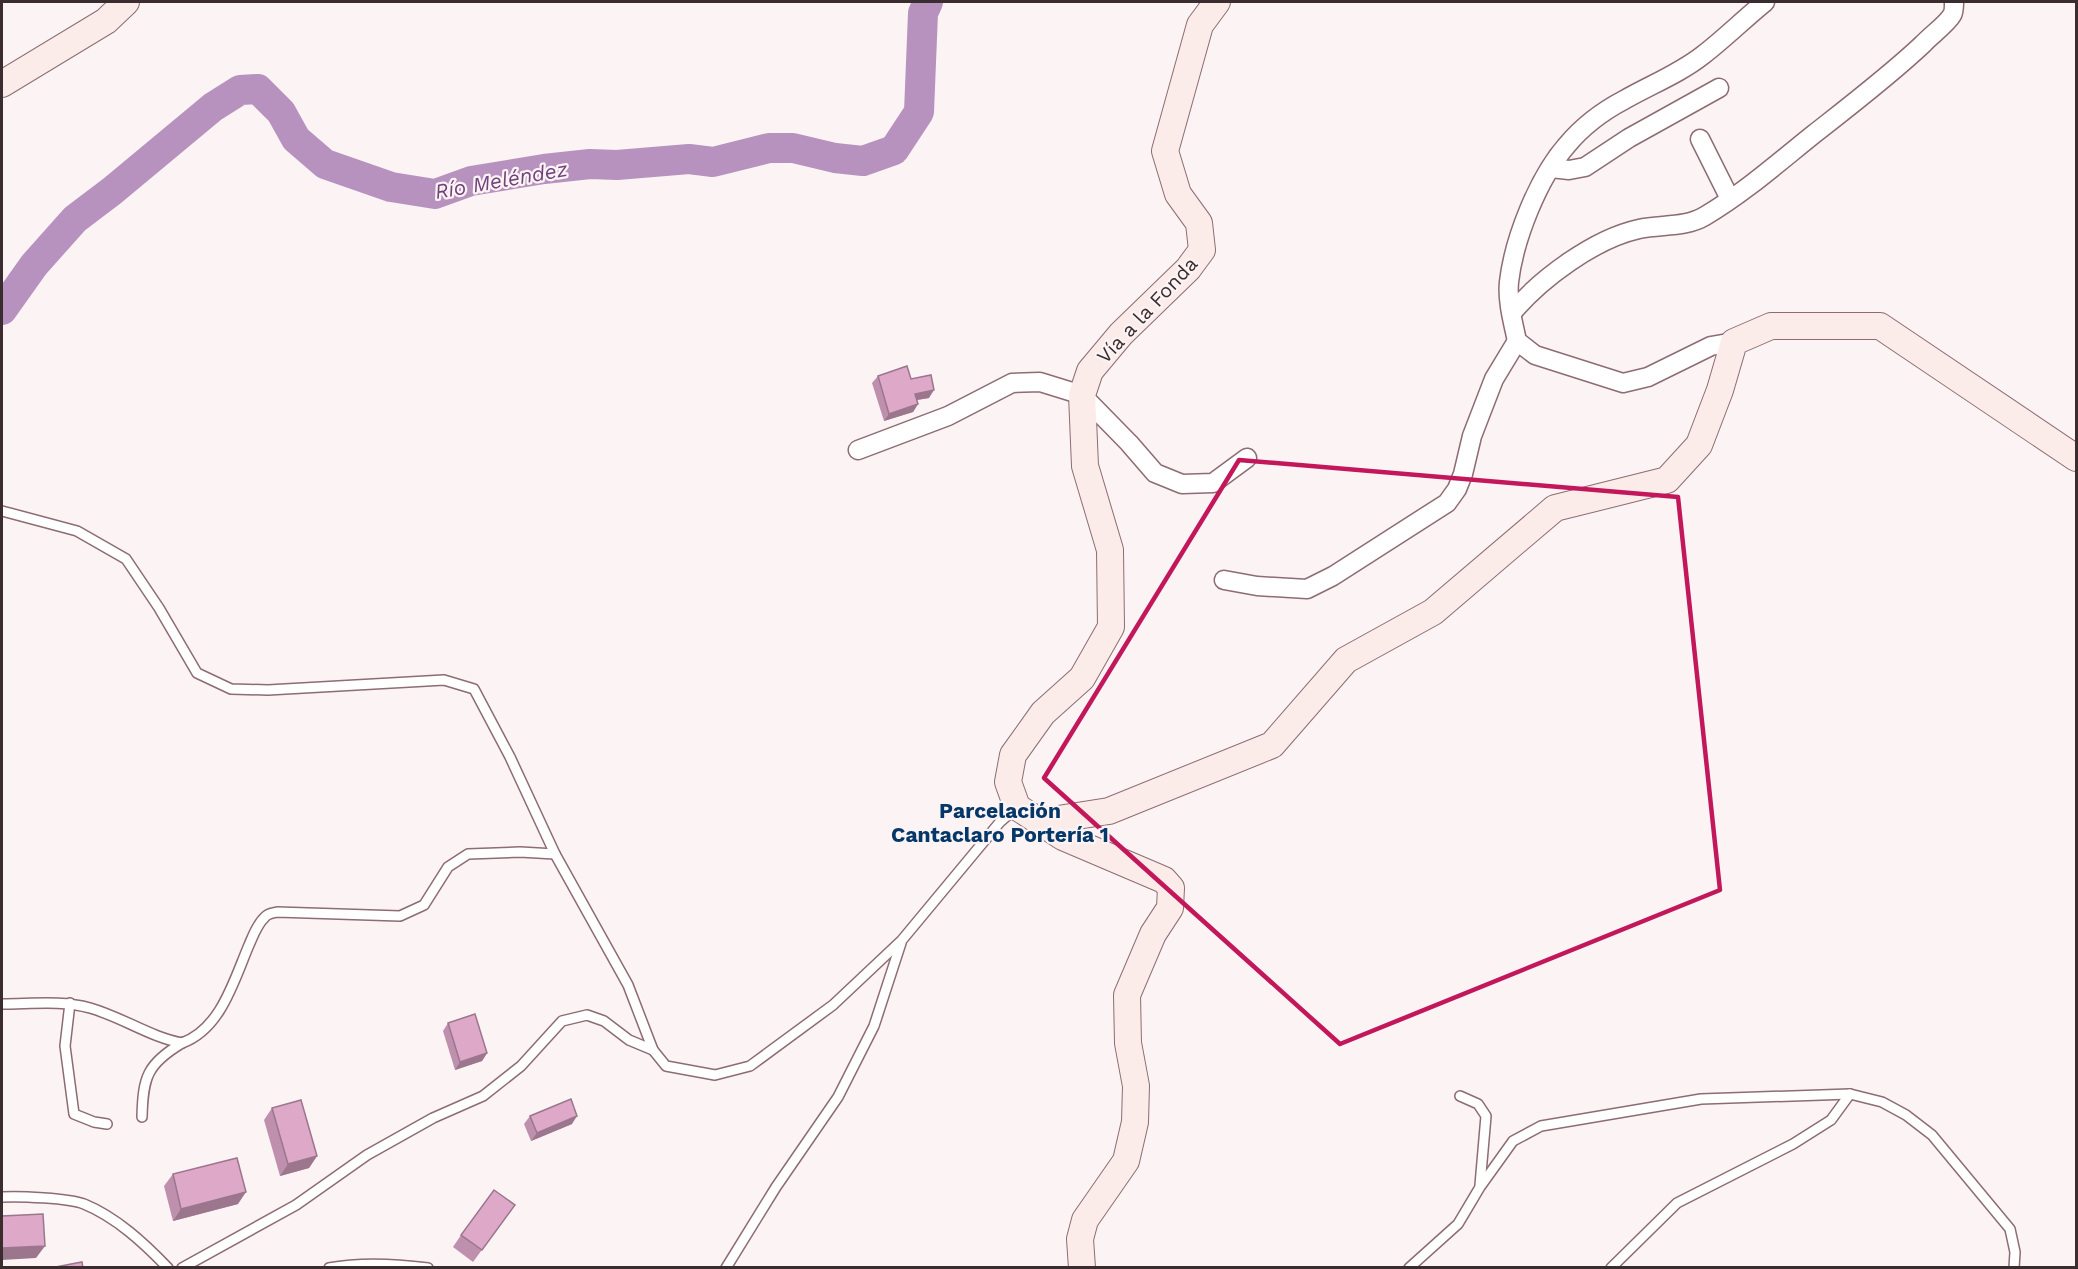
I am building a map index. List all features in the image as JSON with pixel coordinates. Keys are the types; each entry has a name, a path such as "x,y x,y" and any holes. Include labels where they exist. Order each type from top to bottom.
{"street":[{"path":"2,84 106,21 126,2"},
{"name":"Vía a la Fonda","path":"1017,807 1008,782 1012,754 1043,713 1082,678 1111,627 1110,550 1084,466 1082,395 1090,371 1121,334 1188,269 1202,250 1199,223 1178,194 1165,151 1200,25 1217,2"},
{"path":"1765,2 1702,56 1659,83 1623,100 1593,120 1566,145 1551,168 1525,220 1515,251 1509,284 1517,341 1535,355 1623,383 1648,377 1712,346 1734,342 1771,326 1880,326 2076,458"},
{"path":"1512,314 1527,295 1564,266 1604,242 1635,230 1656,225 1686,224 1704,217 1754,183 1886,77 1952,14 1954,2"},
{"path":"1551,168 1569,170 1584,167 1629,138 1719,88"},
{"path":"1700,139 1730,199"},
{"path":"1224,580 1257,586 1307,589 1333,576 1447,503 1457,489 1463,474 1472,436 1494,379 1517,341"},
{"path":"1039,822 1109,811 1272,745 1346,660 1433,612 1555,508 1667,480 1699,445 1720,390 1734,342"},
{"path":"858,450 948,416 1012,383 1040,382 1082,395 1155,473 1182,484 1213,483 1246,458"},
{"path":"1017,807 1063,837 1164,880 1171,888 1170,908 1152,934 1127,995 1128,1043 1136,1086 1135,1122 1126,1161 1085,1220 1080,1239 1082,1268"}],"lane":[{"path":"2,511 77,531 126,559 159,608 197,673 231,689 268,690 444,680 474,689 510,757 555,854 628,985 653,1050 666,1066 715,1075 750,1066 833,1005 902,940 1000,822 1017,807"},
{"path":"142,1117 150,1068 160,1057 200,1035 213,1022 258,925 266,914 277,912 400,916 424,905 448,867 468,854 520,852 555,854"},
{"path":"726,1268 776,1187 838,1097 874,1026 902,940"},
{"path":"2,1004 70,1003 92,1009 154,1035 182,1043"},
{"path":"70,1003 65,1046 74,1114 94,1122 107,1124"},
{"path":"182,1268 296,1205 368,1155 433,1118 483,1096 521,1066 562,1021 587,1015 604,1021 629,1040 653,1050"},
{"path":"1611,1268 1677,1203 1793,1144 1831,1120 1850,1094"},
{"path":"1409,1268 1458,1224 1512,1141 1541,1126 1701,1099 1850,1094 1882,1102 1906,1115 1932,1136 2010,1229 2015,1252 2014,1268"},
{"path":"1460,1096 1478,1104 1486,1116 1480,1187"},
{"path":"2,1197 19,1196 82,1203 124,1227 168,1268"},
{"path":"329,1268 341,1265 398,1265 429,1268"}],"highlighted area":[{"path":"1239,460 1678,497 1720,890 1340,1044 1044,778"}],"building":[{"path":"907,366 911,379 931,375 934,390 915,394 918,404 889,414 878,376"},
{"path":"475,1014 487,1053 460,1062 448,1023"},
{"path":"571,1099 577,1116 537,1133 530,1116"},
{"path":"301,1100 317,1156 288,1164 272,1108"},
{"path":"237,1158 246,1192 181,1209 173,1174"},
{"path":"494,1190 515,1205 482,1250 461,1235"},
{"path":"43,1214 45,1246 2,1248 2,1216"},
{"path":"82,1262 83,1268 55,1268 55,1267"}],"waterway":[{"name":"Río Meléndez","path":"2,310 34,265 75,219 213,107 240,90 258,89 281,112 296,139 325,164 391,187 435,194 471,181 544,169 590,164 617,165 689,159 713,162 769,148 793,148 835,158 863,161 894,150 919,112 923,13 928,2"}],"district":[{"name":"Parcelación Cantaclaro Portería 1","path":"1000,822"}]}
